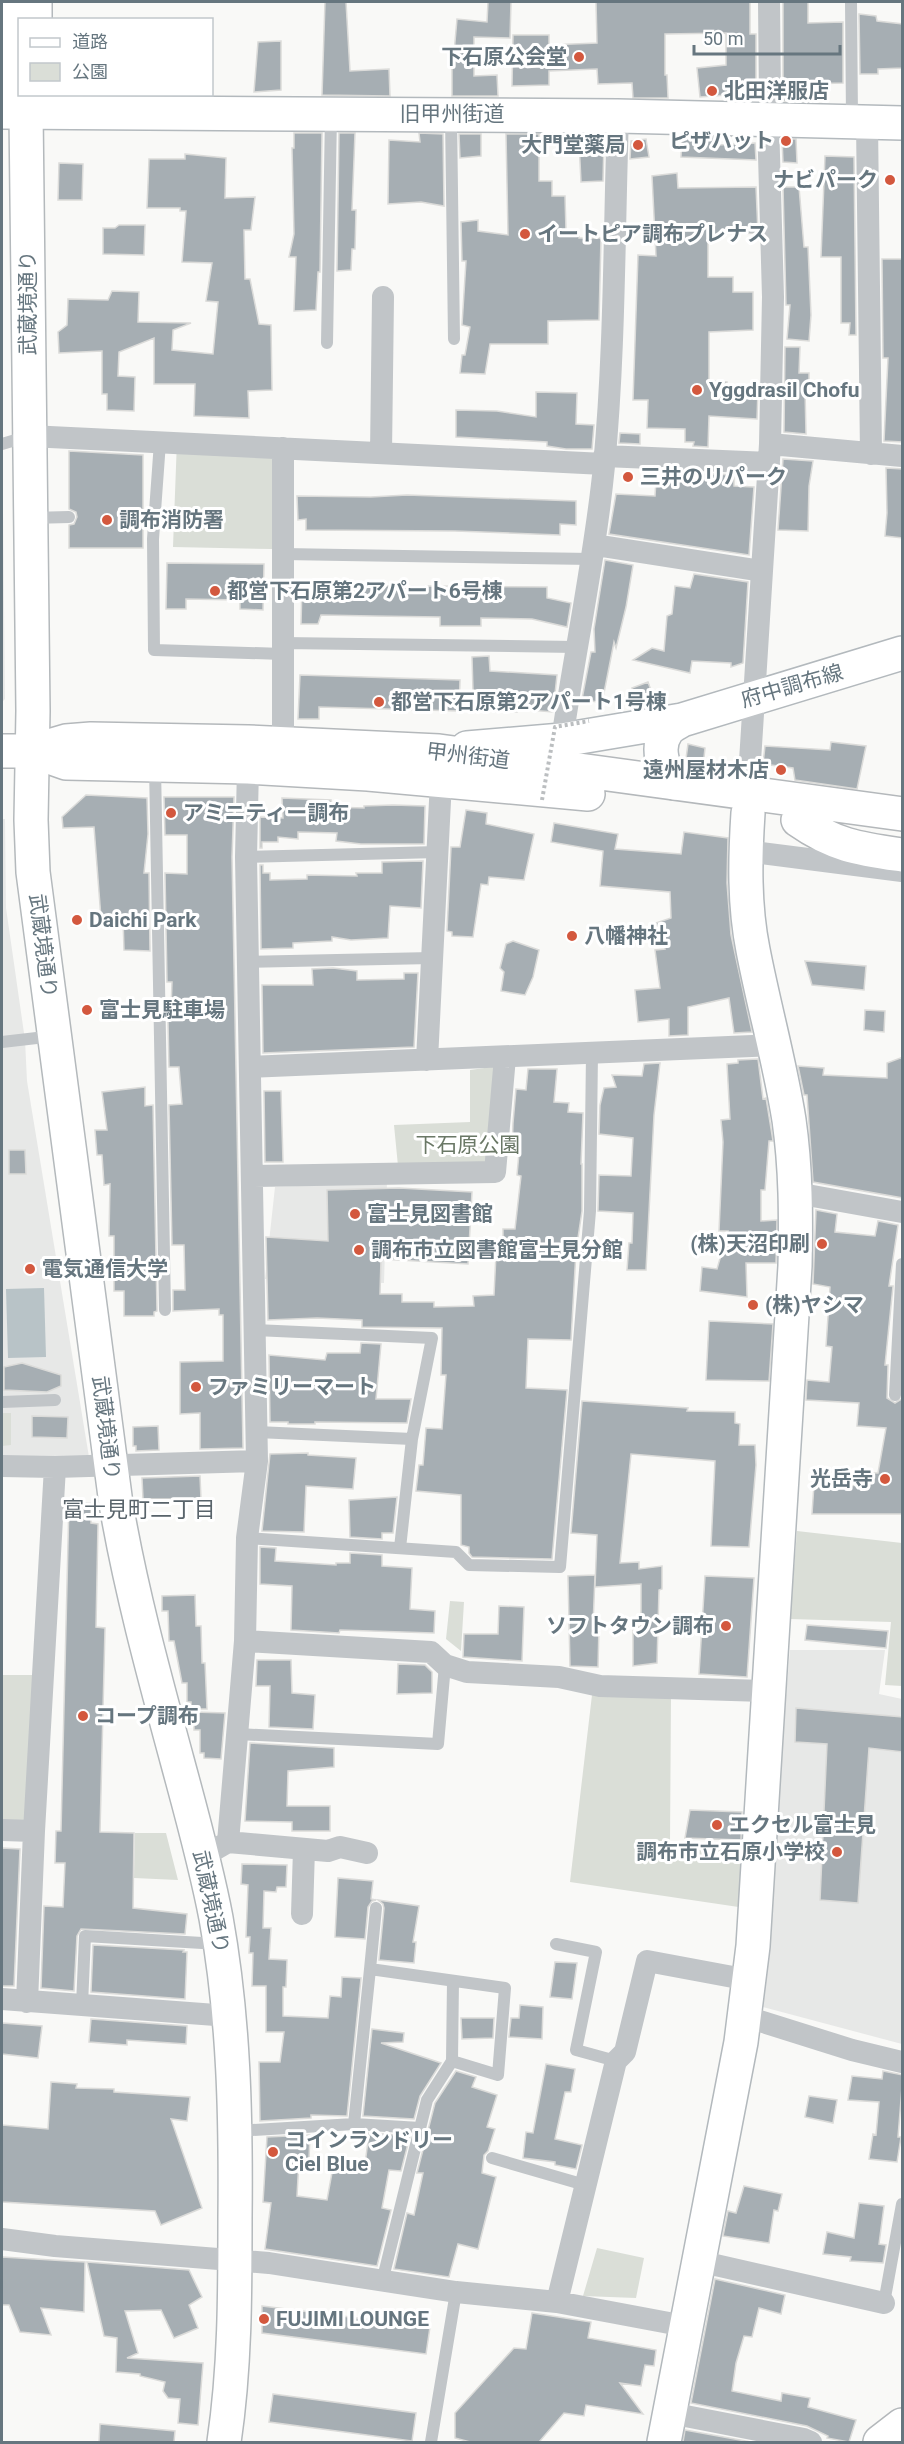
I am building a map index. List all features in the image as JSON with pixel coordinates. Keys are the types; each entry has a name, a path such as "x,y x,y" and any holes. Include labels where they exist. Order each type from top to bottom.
{"main road":[{"path":"10,2 11,82 19,106"},
{"path":"35,2 35,18"},
{"name":"旧甲州街道","path":"19,106 331,114 618,116 903,123"},
{"name":"武蔵境通り","path":"19,106 15,440 30,520 17,751 30,820 33,872 110,1465 129,1571 215,1850 220,1944 234,2073 236,2131 234,2373 224,2442"},
{"name":"府中調布線","path":"440,766 562,740 682,720 903,653"},
{"path":"675,783 663,767 662,745 667,730 682,720"},
{"name":"甲州街道","path":"17,751 66,741 91,739 283,744 440,766 675,783 748,803 798,820 903,834"},
{"name":"甲州街道","path":"17,751 66,763 248,767 440,766 554,790 903,814"},
{"path":"667,2428 741,2042 753,1946 795,1266 796,1193 789,1122 753,949 747,899 748,803"},
{"path":"798,820 813,831 852,848 903,855"},
{"path":"880,2442 903,2425"}],"street":[{"path":"748,803 770,454 773,297 768,120 770,103 769,2"},
{"path":"562,740 593,552 604,460 611,345 618,116"},
{"path":"859,121 871,454"},
{"path":"381,453 383,297"},
{"path":"15,440 160,442 381,453 604,460 770,454 903,456"},
{"path":"283,448 283,744"},
{"path":"593,552 762,571"},
{"path":"427,1060 438,852 440,766"},
{"path":"248,767 246,857 257,1461 247,1538 245,1641 238,1734 215,1850 328,1851 339,1847 367,1853"},
{"path":"746,851 903,871"},
{"path":"250,1067 774,1045"},
{"path":"252,1176 495,1172 505,1057"},
{"path":"796,1193 903,1212"},
{"path":"6,1465 55,1467 257,1461"},
{"path":"27,2002 34,1831 55,1467"},
{"path":"245,1641 430,1652 445,1665 467,1672 559,1677 600,1686 768,1691"},
{"path":"2,1830 34,1831"},
{"path":"302,1914 304,1849"},
{"path":"557,2301 616,2061 625,2052 647,1961 748,1980"},
{"path":"2,1999 229,2016"},
{"path":"744,2016 852,2050 903,2062"},
{"path":"2,2239 269,2263 456,2292 557,2301 685,2326"},
{"path":"698,2261 884,2303"},
{"path":"667,2428 804,2439 811,2442"}],"lane":[{"path":"851,2 859,121"},
{"path":"327,343 331,114"},
{"path":"451,114 454,339"},
{"path":"160,442 153,538 154,650 576,647"},
{"path":"30,520 69,517"},
{"path":"283,554 593,552"},
{"path":"155,766 165,1310"},
{"path":"246,857 438,852"},
{"path":"248,962 432,958"},
{"path":"2,1042 54,1036"},
{"path":"247,1538 456,1552 469,1565 560,1566 590,1211 592,1053"},
{"path":"895,1395 903,1264"},
{"path":"255,1330 432,1338 412,1439 400,1548"},
{"path":"2,1402 55,1400"},
{"path":"257,1432 412,1439"},
{"path":"238,1734 438,1744 445,1665"},
{"path":"354,2124 376,1908"},
{"path":"82,2005 85,1936 220,1944"},
{"path":"556,1944 596,1952 576,2050 616,2061"},
{"path":"370,1969 505,1988 498,2075 452,2061"},
{"path":"382,2282 427,2100 452,2061 453,1981"},
{"path":"236,2131 354,2124 420,2128"},
{"path":"492,2158 585,2185"},
{"path":"884,2303 903,2204"},
{"path":"431,2442 456,2292"}],"path":[{"path":"542,800 555,728 589,721"}],"shaded area":[{"path":"2,505 5,699 2,702"},
{"name":"電気通信大学","path":"2,819 5,819 6,908 25,1040 27,1081 89,1457 2,1458"},
{"name":"富士見図書館","path":"387,1182 384,1283 265,1279 275,1187"},
{"path":"44,1288 46,1357 8,1358 6,1289"},
{"name":"調布市立石原小学校","path":"790,1650 885,1650 879,1694 902,1699 902,2044 759,2006"}],"green space":[{"path":"177,440 275,444 272,549 173,547"},
{"name":"下石原公園","path":"499,1066 489,1167 398,1166 394,1125 470,1122 470,1070"},
{"path":"2,1413 11,1413 11,1445 2,1446"},
{"path":"797,1531 902,1543 902,1686 885,1685 891,1622 790,1619"},
{"path":"450,1601 464,1602 461,1651 446,1639"},
{"path":"2,1675 36,1675 33,1826 2,1825"},
{"path":"671,1694 670,1843 749,1847 752,1909 570,1882 592,1695"},
{"path":"135,1833 166,1833 178,1880 134,1878"},
{"path":"597,2248 644,2258 636,2298 583,2296"}],"building":[{"path":"325,2 346,2 350,71 389,69 390,96 322,95"},
{"path":"488,2 511,2 510,38 474,37 474,76 497,75 498,96 452,96 452,53 454,53 457,19 487,22"},
{"path":"596,2 750,2 750,34 756,34 756,89 740,89 740,94 700,97 697,68 726,65 726,33 665,34 665,75 667,75 668,98 633,98 632,83 598,84 597,69 549,71 549,85 512,86 513,35 549,35 549,45 597,43"},
{"path":"783,2 808,2 808,23 843,22 843,83 809,84 809,102 783,101"},
{"path":"859,14 876,16 877,21 903,24 903,68 878,69 878,74 860,74"},
{"path":"281,41 281,90 254,92 258,42"},
{"path":"294,133 322,133 320,272 318,272 316,310 294,311 296,257 289,257 294,234 292,148 294,148"},
{"path":"339,133 355,133 352,210 356,210 355,249 352,249 351,270 337,271"},
{"path":"419,133 443,134 444,206 421,202 388,204 389,140 420,142"},
{"path":"459,134 481,134 481,156 460,158"},
{"path":"506,134 539,134 539,181 552,181 552,196 565,196 566,231 579,231 579,238 601,238 599,320 548,321 548,344 490,344 485,374 460,373 462,355 465,355 470,327 462,325 466,261 462,261 461,222 478,220 478,231 508,235"},
{"path":"682,136 719,137 719,145 755,143 756,160 681,157"},
{"path":"646,139 649,157 630,159 631,141"},
{"path":"782,139 796,139 797,163 783,162"},
{"path":"604,140 603,181 581,182 579,141"},
{"path":"185,154 226,158 225,198 255,197 251,230 244,230 245,279 250,279 259,324 271,325 272,390 248,391 249,418 194,416 195,384 154,384 154,338 119,352 118,376 135,377 134,411 107,410 107,394 102,394 102,351 59,353 58,332 67,325 68,299 108,300 112,291 139,292 138,322 191,323 173,330 172,350 213,354 218,302 206,301 212,263 182,262 186,211 180,211 180,208 147,208 149,159 185,159"},
{"path":"825,156 854,157 856,335 849,335 850,323 841,323 841,257 821,257"},
{"path":"59,163 83,164 82,200 58,200"},
{"path":"677,173 678,188 756,187 758,233 708,235 708,277 733,277 733,292 753,292 753,330 709,332 709,381 727,382 727,387 758,389 757,419 709,416 708,447 693,446 694,442 685,442 685,429 647,428 648,400 633,400 638,255 656,256 652,176"},
{"path":"783,187 799,187 804,247 808,247 811,315 809,341 787,339 790,305 786,305"},
{"path":"119,225 145,225 144,255 103,254 103,228 115,228"},
{"path":"882,259 903,259 903,442 884,441 888,358 883,358"},
{"path":"785,347 800,347 799,373 809,373 809,390 805,390 806,434 784,432"},
{"path":"536,392 577,393 576,424 594,425 592,449 566,449 547,446 547,442 456,437 456,410 497,411 536,417"},
{"path":"620,433 640,434 640,444 619,443"},
{"path":"69,451 143,455 143,548 69,548 69,525 74,524 77,517 76,512 69,509"},
{"path":"783,459 813,461 809,486 808,531 778,530"},
{"path":"886,468 903,469 903,538 885,536"},
{"path":"692,473 734,475 734,486 754,487 749,555 609,534 616,494 655,496 656,480 692,481"},
{"path":"407,495 576,501 576,525 560,524 560,535 455,531 306,530 306,519 298,520 297,496"},
{"path":"605,560 633,565 626,607 616,648 614,642 602,703 582,699 591,652 595,652 594,629"},
{"name":"都営下石原第2アパート6号棟","path":"167,563 264,564 263,610 240,609 240,600 186,599 186,609 166,609"},
{"path":"694,574 748,582 743,663 731,667 731,663 692,661 690,673 633,660 652,648 664,651 667,616 672,614 675,586 690,588"},
{"path":"302,585 547,587 547,598 571,603 567,627 532,619 481,618 481,626 440,626 440,617 321,615 318,624 301,624"},
{"path":"489,656 490,671 557,675 553,712 517,709 517,712 502,711 502,690 473,691 472,657"},
{"name":"都営下石原第2アパート1号棟","path":"300,675 460,680 459,711 319,707 319,719 298,719"},
{"path":"648,682 653,696 638,702 632,688"},
{"path":"831,742 866,746 857,789 795,780 793,768 763,764 765,746 830,750"},
{"path":"688,744 705,748 703,767 685,766"},
{"path":"86,795 147,798 148,834 144,873 149,873 150,951 124,950 123,919 101,918 94,827 63,828 62,817"},
{"path":"164,797 234,797 232,857 243,1448 200,1449 200,1413 180,1414 180,1362 223,1361 223,1315 219,1315 219,1309 173,1311 173,1290 185,1290 184,1245 172,1245 169,1105 182,1104 179,1067 169,1067 168,1022 172,982 167,982 165,873 187,874 187,835 165,835"},
{"path":"282,798 331,800 331,807 425,806 424,844 361,844 336,841 337,833 298,832 298,839 278,837 278,842 262,842 262,848 260,848 260,817 283,818"},
{"path":"466,810 487,813 486,824 534,834 524,880 489,877 488,885 481,884 473,937 452,936 452,932 447,931 451,847 460,847"},
{"path":"554,823 618,834 615,849 681,854 684,832 728,838 727,883 731,935 752,1032 734,1033 729,998 688,1007 688,1035 669,1036 669,1019 638,1022 635,990 660,988 655,950 665,949 656,923 671,918 670,892 600,886 603,851 551,842"},
{"path":"423,861 421,908 390,906 388,938 351,940 332,937 332,941 293,943 293,948 261,949 260,865 263,865 263,873 270,873 270,880 307,879 307,875 357,876 356,873 382,873 382,862"},
{"path":"513,941 539,950 533,977 525,995 501,991 504,972 500,968 506,944"},
{"path":"805,961 866,966 864,990 812,985"},
{"path":"333,968 357,971 357,980 404,979 404,973 418,973 414,1047 263,1053 262,985 313,985 312,969"},
{"path":"865,1010 885,1011 884,1032 864,1030"},
{"path":"903,1057 903,1198 813,1182 807,1095 804,1095 798,1066 824,1068 823,1075 887,1078 887,1063"},
{"path":"758,1059 763,1099 766,1098 773,1141 769,1141 765,1190 761,1190 761,1221 777,1220 776,1263 746,1263 747,1297 700,1291 702,1267 717,1269 728,1231 719,1231 723,1142 721,1120 730,1119 727,1064 738,1063 738,1060"},
{"path":"660,1063 654,1115 646,1270 627,1270 629,1243 632,1243 633,1213 598,1211 599,1175 631,1176 633,1138 599,1134 600,1105 604,1088 616,1087 612,1075 642,1076 644,1064"},
{"path":"528,1069 557,1069 554,1102 569,1103 568,1112 583,1113 582,1211 576,1251 571,1340 528,1339 526,1388 567,1390 552,1559 472,1557 469,1547 461,1545 461,1495 416,1491 419,1465 423,1465 426,1428 442,1429 446,1375 441,1375 442,1328 362,1327 362,1320 317,1318 268,1320 266,1237 328,1241 327,1190 399,1188 472,1192 468,1264 381,1259 380,1294 402,1294 402,1302 434,1302 434,1307 474,1306 473,1296 494,1295 496,1254 503,1254 503,1229 515,1229 521,1176 517,1175 519,1153 512,1152 513,1123 516,1089 526,1090"},
{"path":"145,1087 145,1106 153,1105 157,1311 154,1312 154,1316 124,1316 124,1291 114,1291 114,1236 109,1236 110,1184 104,1185 102,1155 97,1155 95,1130 107,1130 102,1092"},
{"path":"264,1091 281,1091 283,1162 265,1162"},
{"path":"9,1150 25,1150 26,1174 9,1174"},
{"path":"816,1210 837,1214 835,1232 875,1236 878,1221 898,1225 889,1286 893,1286 885,1365 888,1365 887,1398 895,1403 903,1398 903,1514 812,1514 814,1484 867,1486 868,1473 878,1473 886,1428 857,1426 859,1403 806,1400 807,1380 829,1382 832,1347 826,1346 830,1287 813,1284"},
{"path":"709,1321 773,1324 769,1381 706,1380"},
{"path":"361,1343 381,1344 376,1399 411,1399 407,1423 288,1424 288,1422 270,1422 269,1355 325,1360 327,1353 360,1353"},
{"path":"22,1363 61,1375 61,1386 47,1392 4,1390 4,1367"},
{"path":"582,1401 688,1408 687,1411 735,1412 735,1423 740,1424 739,1445 755,1445 756,1465 749,1547 711,1546 715,1461 631,1454 620,1563 639,1562 639,1569 662,1566 657,1663 633,1666 633,1627 641,1627 641,1584 595,1587 597,1535 571,1533"},
{"path":"32,1416 68,1417 67,1438 32,1437"},
{"path":"158,1426 159,1450 136,1451 136,1446 133,1446 133,1427"},
{"path":"308,1453 308,1455 356,1458 353,1489 306,1486 304,1532 262,1531 270,1454"},
{"path":"200,1476 201,1499 143,1499 142,1478"},
{"path":"397,1497 393,1533 382,1533 382,1539 350,1537 349,1500"},
{"path":"69,1502 91,1503 91,1523 98,1524 96,1627 105,1628 100,1832 134,1833 133,1908 187,1914 185,1934 81,1929 77,1936 74,1991 41,1988 44,1906 63,1907 65,1863 55,1863 56,1831 61,1831"},
{"path":"260,1547 276,1548 275,1561 336,1565 336,1563 350,1563 350,1553 382,1555 382,1566 412,1568 410,1609 435,1611 434,1633 340,1630 339,1633 291,1630 292,1586 260,1584"},
{"path":"595,1575 593,1626 599,1626 598,1667 570,1666 568,1576"},
{"name":"ソフトタウン調布","path":"705,1576 754,1578 747,1677 699,1674"},
{"path":"195,1595 196,1626 201,1626 202,1663 205,1663 207,1709 191,1709 191,1702 187,1702 187,1683 182,1683 174,1641 169,1641 168,1611 162,1611 162,1596"},
{"path":"499,1606 524,1607 522,1661 463,1657 464,1634 498,1634"},
{"path":"807,1625 888,1631 886,1648 805,1640"},
{"path":"257,1660 291,1660 292,1693 315,1695 313,1729 269,1727 270,1686 256,1686"},
{"path":"398,1664 425,1665 432,1672 432,1693 397,1694"},
{"name":"調布市立石原小学校","path":"796,1708 903,1717 903,1752 869,1748 858,1903 820,1900 827,1744 795,1742"},
{"path":"194,1712 225,1713 221,1759 204,1758 204,1753 200,1753 200,1730 194,1730"},
{"path":"250,1743 334,1748 334,1767 288,1771 287,1806 330,1806 330,1831 292,1831 292,1822 245,1821"},
{"name":"エクセル富士見","path":"690,1810 742,1812 741,1840 685,1838"},
{"path":"2,1848 20,1849 14,1986 2,1986"},
{"path":"242,1864 287,1865 286,1887 277,1887 276,1892 264,1891 263,1928 271,1928 269,1959 287,1960 286,1987 283,1987 283,2016 328,2018 330,1996 341,1997 342,1977 361,1978 347,2116 311,2115 311,2118 260,2121 259,2062 280,2062 284,2032 266,2032 266,1986 252,1986 253,1953 249,1953 250,1937 246,1937 248,1885 241,1884"},
{"path":"338,1878 373,1881 371,1899 376,1900 372,1901 368,1907 365,1939 335,1937"},
{"path":"378,1900 419,1906 413,1942 416,1942 414,1963 379,1960 384,1908"},
{"path":"93,1945 184,1950 183,1952 187,1952 185,1999 91,1992"},
{"path":"555,1962 577,1963 572,1999 550,1997"},
{"path":"520,2005 543,2007 542,2039 509,2037 511,2018 519,2018"},
{"path":"461,2018 494,2018 493,2038 462,2039"},
{"path":"91,2019 187,2026 186,2044 127,2040 127,2045 89,2042"},
{"path":"2,2023 42,2026 38,2058 2,2054"},
{"path":"372,2029 404,2033 403,2042 381,2043 441,2063 420,2096 414,2119 363,2116"},
{"path":"546,2064 575,2069 571,2092 565,2092 555,2139 582,2145 576,2169 555,2165 555,2162 523,2158 526,2132 533,2133"},
{"path":"456,2071 476,2077 472,2087 497,2095 487,2127 495,2129 488,2151 484,2155 482,2173 496,2177 478,2249 458,2244 449,2277 394,2269 407,2213 414,2215 423,2173 417,2173 435,2103"},
{"path":"883,2071 903,2075 898,2137 901,2137 897,2162 869,2159 873,2134 876,2135 879,2102 848,2100 852,2076 882,2079"},
{"path":"51,2082 77,2084 76,2088 114,2089 114,2092 190,2097 187,2121 171,2119 202,2208 161,2225 155,2211 2,2202 2,2125 48,2129"},
{"path":"809,2096 837,2100 833,2123 805,2117"},
{"path":"369,2133 410,2136 401,2171 389,2170 382,2208 391,2210 377,2266 265,2249 271,2203 263,2202 267,2137 310,2135 309,2159 299,2159 297,2196 327,2200 333,2167 364,2172"},
{"path":"744,2186 782,2194 778,2211 774,2210 769,2243 723,2236 728,2211 736,2213"},
{"path":"859,2203 884,2206 879,2244 886,2245 883,2263 850,2261 851,2257 823,2254 827,2232 854,2238"},
{"path":"2,2257 85,2262 84,2312 41,2308 51,2335 20,2332 9,2305 2,2305"},
{"path":"87,2262 189,2270 202,2297 189,2305 198,2328 174,2338 161,2310 125,2311 138,2353 127,2358 203,2363 198,2425 178,2423 180,2399 168,2398 163,2391 165,2382 140,2376 140,2374 116,2372 117,2338 104,2336"},
{"path":"715,2279 785,2295 781,2314 759,2308 752,2337 744,2336 736,2363 732,2391 781,2401 782,2393 810,2398 808,2407 856,2420 849,2442 827,2438 828,2436 807,2426 691,2403"},
{"path":"262,2306 430,2327 426,2354 262,2333"},
{"path":"532,2313 591,2322 588,2338 656,2350 654,2366 645,2365 641,2386 620,2383 643,2414 586,2405 584,2416 564,2413 539,2442 470,2442 455,2438 455,2413 514,2348 526,2349"},
{"path":"273,2394 416,2413 412,2441 269,2422"},
{"path":"100,2424 175,2431 174,2442 99,2442"},
{"path":"685,2430 751,2442 683,2442"}],"place":[{"name":"下石原公会堂","path":"579,57"},
{"name":"北田洋服店","path":"712,91"},
{"name":"ピザハット","path":"786,141"},
{"name":"大門堂薬局","path":"638,145"},
{"name":"ナビパーク","path":"890,180"},
{"name":"イートピア調布プレナス","path":"525,234"},
{"name":"Yggdrasil Chofu","path":"697,390"},
{"name":"三井のリパーク","path":"628,477"},
{"name":"調布消防署","path":"107,520"},
{"name":"都営下石原第2アパート6号棟","path":"215,591"},
{"name":"都営下石原第2アパート1号棟","path":"379,702"},
{"name":"遠州屋材木店","path":"781,770"},
{"name":"アミニティー調布","path":"171,813"},
{"name":"Daichi Park","path":"77,920"},
{"name":"八幡神社","path":"572,936"},
{"name":"富士見駐車場","path":"87,1010"},
{"name":"富士見図書館","path":"355,1214"},
{"name":"(株)天沼印刷","path":"822,1244"},
{"name":"調布市立図書館富士見分館","path":"359,1250"},
{"name":"電気通信大学","path":"30,1269"},
{"name":"(株)ヤシマ","path":"753,1305"},
{"name":"ファミリーマート","path":"196,1387"},
{"name":"光岳寺","path":"885,1479"},
{"name":"ソフトタウン調布","path":"726,1626"},
{"name":"コープ調布","path":"83,1716"},
{"name":"エクセル富士見","path":"717,1825"},
{"name":"調布市立石原小学校","path":"837,1852"},
{"name":"コインランドリー Ciel Blue","path":"273,2152"},
{"name":"FUJIMI LOUNGE","path":"264,2319"}],"district":[{"name":"富士見町二丁目","path":"139,1509"}]}
